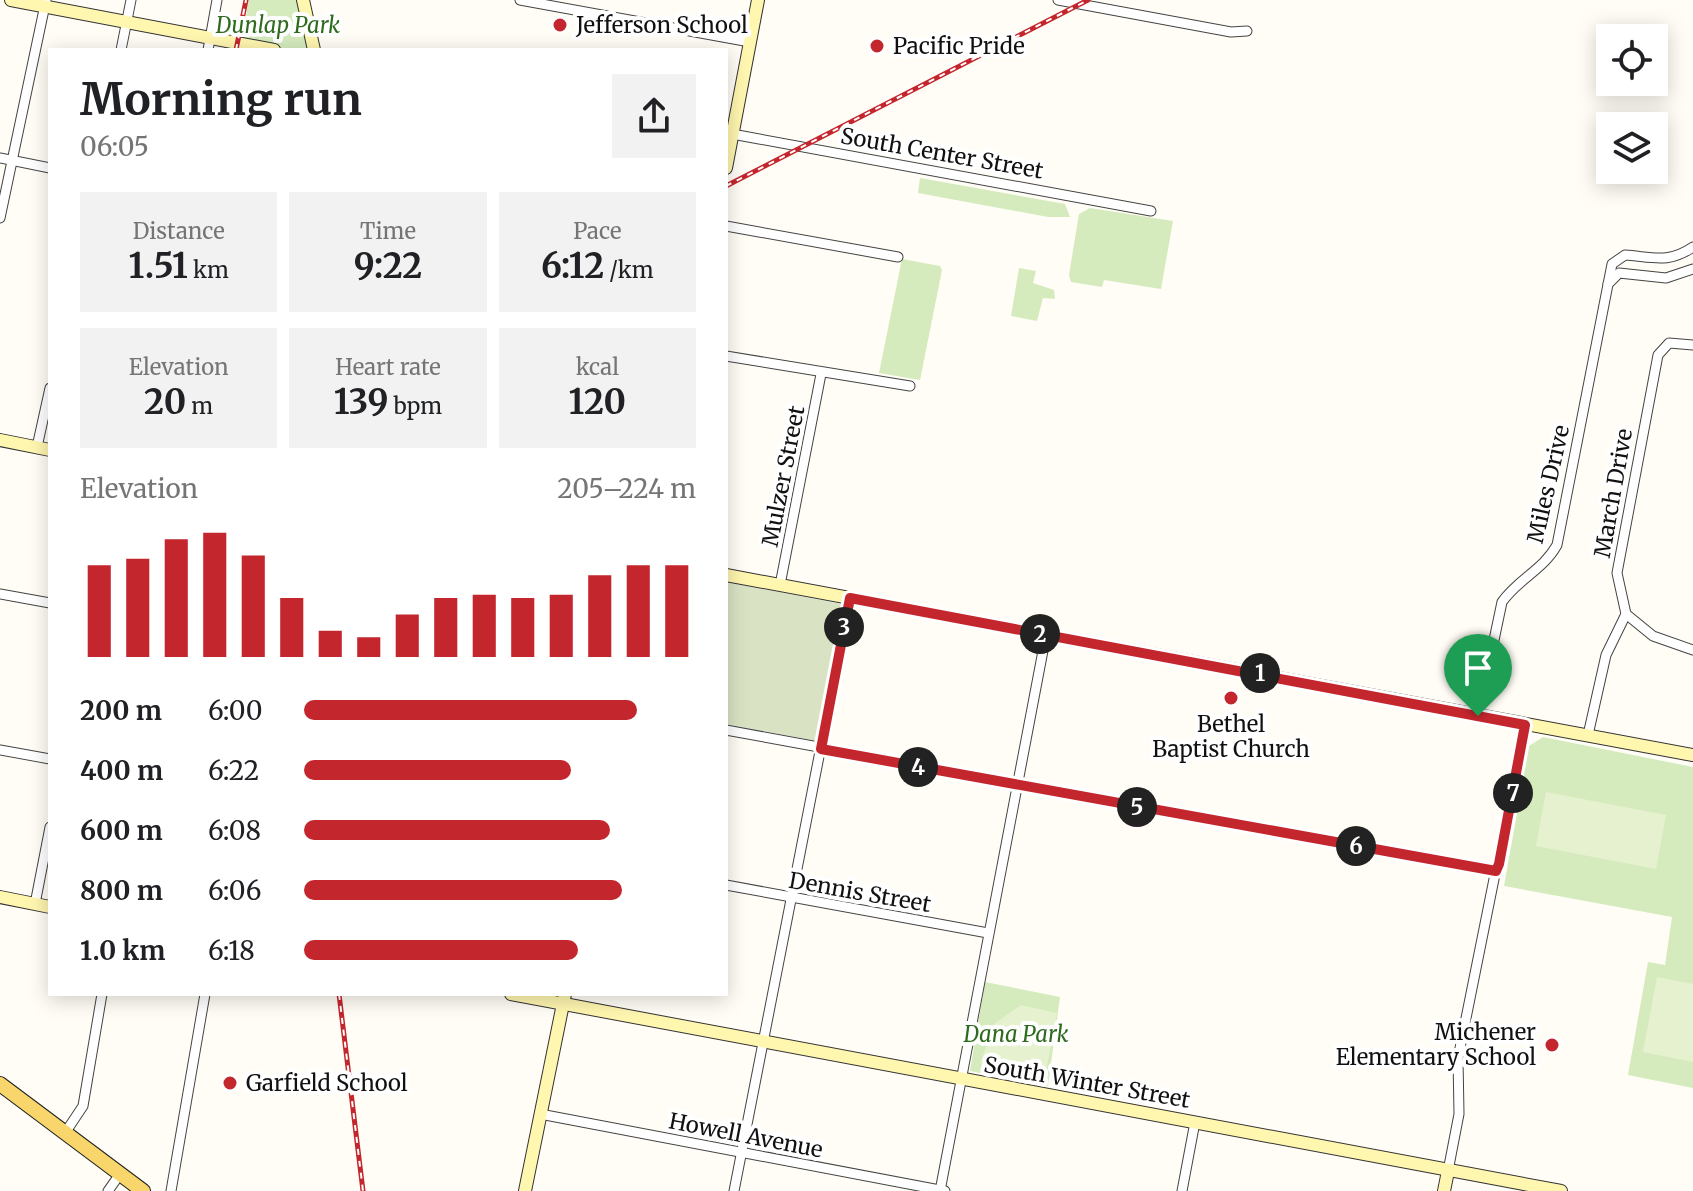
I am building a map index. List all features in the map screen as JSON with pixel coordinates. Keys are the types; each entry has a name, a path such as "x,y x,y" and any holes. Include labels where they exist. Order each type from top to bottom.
{"main road":[{"path":"0,1084 143,1191"}],"street":[{"path":"11,0 45,3 209,44 252,48"},
{"path":"121,48 131,0"},
{"path":"209,44 217,0"},
{"path":"303,0 314,48"},
{"path":"520,0 750,42"},
{"path":"729,133 758,0"},
{"path":"1058,0 1231,32 1247,31"},
{"path":"0,218 45,3"},
{"name":"South Center Street","path":"729,133 1151,211"},
{"path":"0,158 48,168"},
{"path":"728,226 898,257"},
{"name":"Miles Drive","path":"1478,716 1502,602 1509,591 1542,566 1557,545 1612,264 1620,256 1667,260 1693,247"},
{"path":"1607,287 1619,273 1666,278 1693,269"},
{"name":"March Drive","path":"1626,614 1617,573 1619,555 1662,349 1669,343 1693,345"},
{"path":"728,356 821,374 910,386"},
{"name":"Mulzer Street","path":"780,585 821,374"},
{"path":"0,440 44,448 48,408"},
{"path":"728,575 1693,755"},
{"path":"0,594 48,603"},
{"path":"734,1191 850,598"},
{"path":"1588,735 1606,655 1626,614 1653,636 1693,650"},
{"path":"941,1191 1046,635"},
{"path":"1444,1191 1459,1114 1458,1058 1525,725"},
{"path":"728,730 1496,871"},
{"path":"0,750 48,759"},
{"path":"35,904 48,837"},
{"name":"Dennis Street","path":"728,885 988,933"},
{"path":"0,897 48,907"},
{"path":"65,1133 83,1106 102,996"},
{"path":"171,1191 205,996"},
{"name":"South Winter Street","path":"532,996 564,999 762,1042 1561,1191"},
{"path":"525,1191 564,999"},
{"name":"Howell Avenue","path":"540,1114 941,1191"},
{"path":"1182,1191 1195,1122"},
{"path":"108,1191 120,1174"}],"green space":[{"name":"Dunlap Park","path":"248,0 303,0 314,48 243,45"},
{"path":"920,178 1065,204 1070,217 1048,217 918,193"},
{"path":"1090,208 1173,221 1161,289 1104,280 1102,287 1071,282 1069,275 1079,214"},
{"path":"902,259 940,266 942,270 920,380 879,373"},
{"path":"1019,268 1036,271 1033,283 1054,290 1055,299 1043,298 1037,321 1011,316"},
{"path":"728,582 842,604 816,741 728,724"},
{"path":"1543,737 1693,767 1693,1088 1628,1075 1648,962 1665,965 1672,917 1504,886 1529,746"},
{"path":"1546,792 1666,815 1656,869 1536,846"},
{"path":"1657,977 1693,984 1693,1062 1643,1052"},
{"name":"Dana Park","path":"985,982 1060,997 1048,1086 970,1071"},
{"path":"1021,1005 1057,1013 1046,1071 1039,1075 980,1064 994,1024"}],"railway":[{"path":"236,48 246,0"},
{"path":"728,185 1088,0"},
{"path":"339,996 363,1191"}],"place":[{"name":"Jefferson School","path":"560,25"},
{"name":"Pacific Pride","path":"877,46"},
{"name":"Bethel Baptist Church","path":"1231,698"},
{"name":"Michener Elementary School","path":"1552,1045"},
{"name":"Garfield School","path":"230,1083"}],"route":[{"path":"850,598 1478,716 1525,725 1496,871 821,749 850,598"}]}
